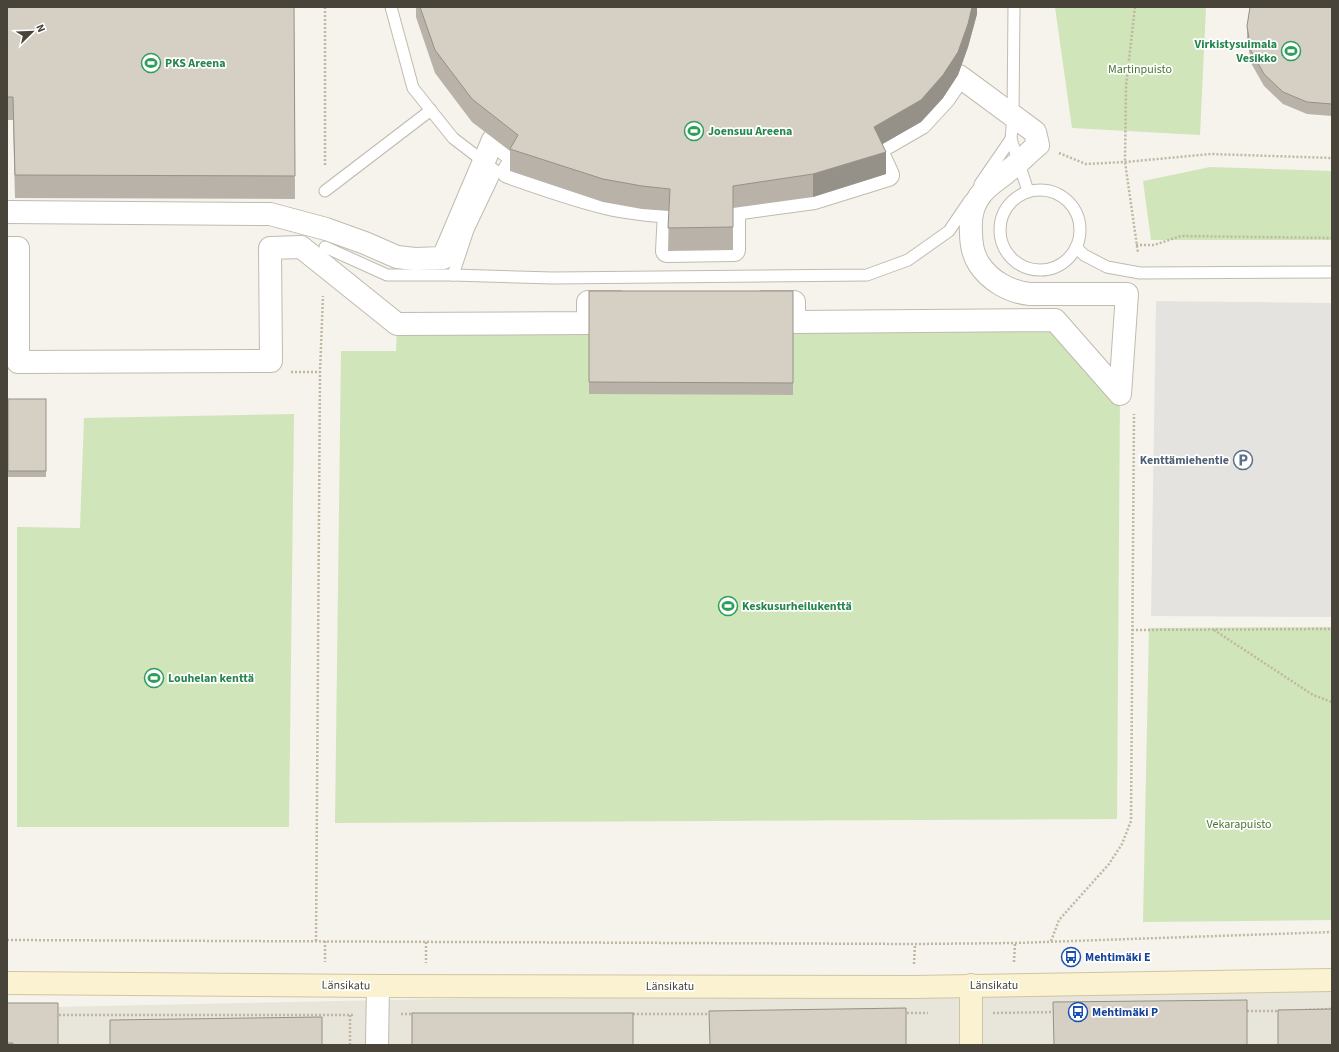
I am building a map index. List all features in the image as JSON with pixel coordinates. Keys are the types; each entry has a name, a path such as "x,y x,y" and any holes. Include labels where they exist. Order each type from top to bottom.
{"street":[{"path":"7,212 270,214 326,229 365,243 397,257 415,259 443,258 493,140 517,158 508,172 550,187 603,203 642,210 669,212 667,252 734,250 734,209 814,198 888,175 876,149 921,123 944,98 959,76 1035,132 1038,144 1008,171 988,186 973,207 970,218 971,241 978,264 999,283 1020,293 1127,294 1120,394 1055,320 794,322 794,302 747,302"},
{"path":"7,248 18,248 18,362 271,361 270,248 301,247 325,256 397,324 588,323 588,302 636,302"},
{"name":"Länsikatu","path":"7,983 378,986 913,987 1332,980"},
{"path":"971,1045 972,985"},
{"path":"377,1045 378,986"}],"lane":[{"path":"391,7 413,88 453,138 496,172 468,230 453,275"},
{"path":"1014,7 1013,116 1011,139 1028,192"},
{"path":"325,191 431,110"},
{"path":"325,256 387,275 553,278 867,275 908,260 949,231 1011,139"},
{"path":"1042,189 1057,193 1068,201 1076,212 1079,220 1080,234 1076,247 1069,257 1058,266 1041,270 1027,268 1014,260 1005,249 1000,231 1002,217 1010,203 1021,194 1042,189"},
{"path":"1076,247 1084,255 1107,267 1140,273 1332,272"}],"path":[{"path":"325,7 325,191"},
{"path":"1135,7 1126,86 1125,162 1140,273"},
{"path":"1038,144 1086,164 1211,154 1332,158"},
{"path":"1136,245 1154,245 1181,236 1332,238"},
{"path":"316,941 320,372 325,256"},
{"path":"1051,941 1059,920 1109,864 1122,844 1131,821 1134,408"},
{"path":"1132,630 1332,629"},
{"path":"1214,630 1313,695 1332,702"},
{"path":"7,940 907,944 1332,932"},
{"path":"1302,1010 1332,1009"},
{"path":"1243,1011 1287,1010"},
{"path":"987,1012 1057,1012"},
{"path":"897,1013 913,1013"},
{"path":"55,1015 420,1014"},
{"path":"626,1014 714,1014"},
{"path":"350,1015 350,1045"}],"shaded area":[{"name":"Kenttämiehentie","path":"1156,301 1332,303 1332,617 1151,616"},
{"path":"1332,984 1332,1045 973,1045 973,987"},
{"path":"970,988 969,1045 7,1045 7,1008"}],"green space":[{"name":"Martinpuisto","path":"1055,7 1206,7 1200,135 1072,128"},
{"path":"1210,167 1332,171 1332,240 1151,240 1143,181"},
{"name":"Keskusurheilukenttä","path":"1055,320 1120,394 1117,819 335,823 341,351 396,351 397,324"},
{"name":"Louhelan kenttä","path":"294,414 289,827 17,827 17,527 80,528 84,418"},
{"name":"Vekarapuisto","path":"1332,627 1332,920 1143,922 1149,628"}],"building":[{"name":"PKS Areena","path":"7,7 294,7 295,176 15,175 13,97 7,97"},
{"name":"Joensuu Areena","path":"420,7 972,7 968,24 958,52 943,75 921,100 874,127 886,152 813,174 733,186 733,227 668,228 670,189 603,179 510,149 518,135 472,99 435,50"},
{"name":"Virkistysuimala Vesikko","path":"1250,7 1332,7 1332,104 1307,102 1283,92 1264,74 1251,51 1247,26"},
{"path":"589,291 793,291 793,383 589,382"},
{"path":"8,399 46,399 46,471 8,471"},
{"path":"1247,1000 1247,1045 1054,1045 1053,1002"},
{"path":"7,1003 58,1003 58,1045 13,1045 13,1043 7,1043"},
{"path":"906,1008 906,1045 710,1045 709,1011"},
{"path":"1332,1009 1332,1045 1278,1045 1278,1010"},
{"path":"412,1013 633,1013 633,1045 412,1045"},
{"path":"322,1017 322,1045 110,1045 110,1020"}],"place":[{"name":"Virkistysuimala Vesikko","path":"1291,51"},
{"name":"PKS Areena","path":"151,63"},
{"name":"Joensuu Areena","path":"694,131"},
{"name":"Kenttämiehentie","path":"1243,460"},
{"name":"Keskusurheilukenttä","path":"728,606"},
{"name":"Louhelan kenttä","path":"154,678"},
{"name":"Mehtimäki E","path":"1071,957"},
{"name":"Mehtimäki P","path":"1078,1012"}]}
